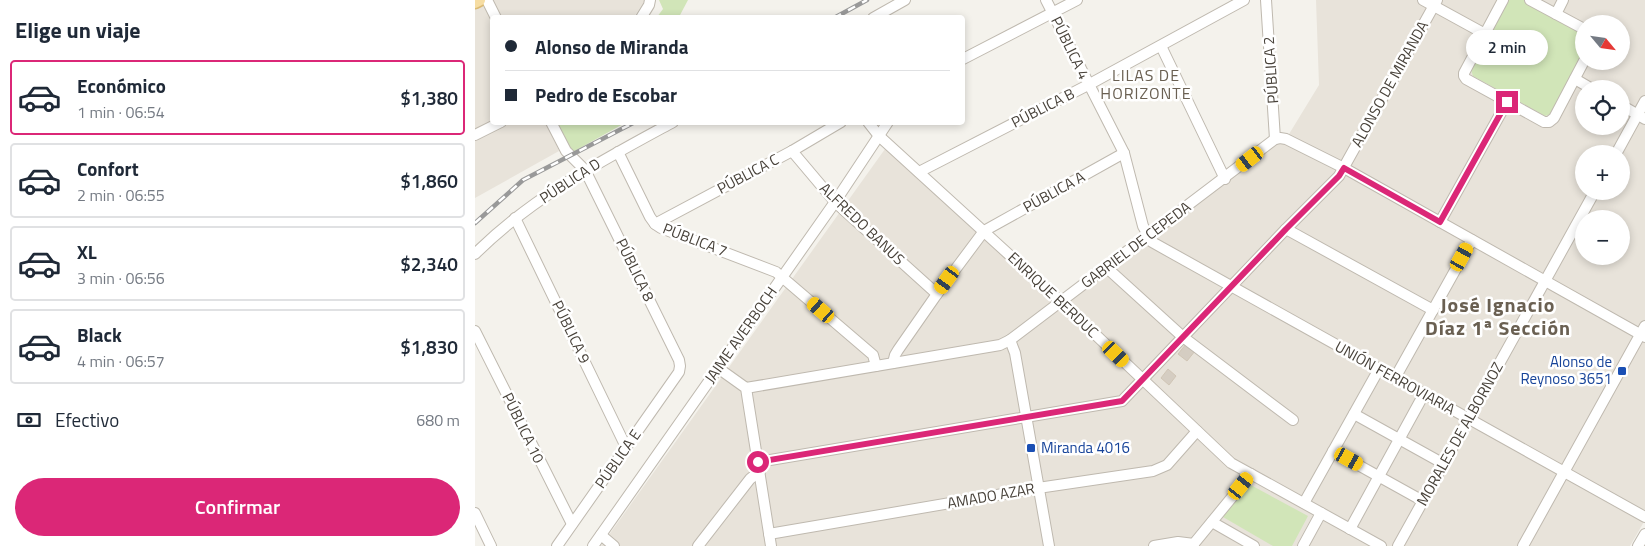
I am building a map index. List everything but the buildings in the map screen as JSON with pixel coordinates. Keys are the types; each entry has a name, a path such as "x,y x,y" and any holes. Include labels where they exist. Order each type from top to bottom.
{"main road":[{"path":"475,2 479,0"}],"street":[{"path":"487,0 494,15"},
{"path":"643,15 649,6 650,0"},
{"path":"878,15 905,0"},
{"name":"PÚBLICA 4","path":"1046,0 1124,154 1147,236"},
{"path":"965,58 1077,0"},
{"name":"PÚBLICA B","path":"919,172 1088,85 1245,0"},
{"name":"PÚBLICA 2","path":"1267,0 1281,139"},
{"path":"1423,0 1435,3 1485,34"},
{"path":"1503,0 1464,73 1466,79 1544,122 1549,122 1554,118 1580,70"},
{"path":"1530,0 1575,24"},
{"path":"1556,14 1563,0"},
{"name":"ALONSO DE MIRANDA","path":"759,466 1118,402 1127,397 1230,287 1339,176 1435,3"},
{"path":"1161,46 1225,178"},
{"path":"1622,145 1641,117 1645,101"},
{"path":"1440,222 1507,102"},
{"path":"1630,110 1641,117"},
{"path":"475,135 495,125"},
{"name":"PÚBLICA 8","path":"553,125 566,151 585,170 679,360 679,372"},
{"name":"PÚBLICA D","path":"475,254 494,234 585,170 668,125"},
{"name":"PÚBLICA C","path":"655,224 792,151 836,125"},
{"name":"ENRIQUE BERDUC","path":"870,125 879,136 1061,302 1231,463 1381,546"},
{"name":"JAIME AVERBOCH","path":"593,546 835,202 886,125"},
{"path":"1281,139 1344,168 1545,281 1643,332 1523,546"},
{"name":"GABRIEL DE CEPEDA","path":"746,388 1000,345 1010,340 1225,178 1281,139"},
{"name":"ALFREDO BANUS","path":"792,151 835,202 937,294"},
{"name":"PÚBLICA 7","path":"618,152 655,224 661,228 776,272 873,355 876,366"},
{"name":"PÚBLICA A","path":"983,231 1124,154"},
{"name":"MORALES DE ALBORNOZ","path":"1398,546 1590,200"},
{"name":"PÚBLICA 9","path":"515,218 626,447"},
{"path":"1286,229 1433,310"},
{"path":"893,363 895,354 983,231"},
{"name":"UNIÓN FERROVIARIA","path":"1147,236 1159,247 1645,518"},
{"path":"1395,378 1472,240"},
{"path":"1107,268 1183,337 1293,420"},
{"name":"PÚBLICA 10","path":"475,331 572,524"},
{"path":"1010,340 1015,353 1049,546"},
{"path":"718,368 746,388 771,546"},
{"path":"1304,504 1379,369"},
{"name":"PÚBLICA E","path":"557,546 679,372"},
{"path":"1350,529 1424,394"},
{"path":"1354,414 1444,464"},
{"name":"AMADO AZAR","path":"769,534 1160,469 1173,459 1197,431"},
{"path":"1333,451 1423,501"},
{"path":"698,546 759,466"},
{"path":"1154,546 1178,542 1193,545 1251,474"},
{"path":"1303,546 1321,513"},
{"path":"475,514 491,546"},
{"path":"1212,522 1253,546"},
{"path":"1638,546 1645,534"},
{"path":"601,535 614,546"}],"shaded area":[{"path":"475,0 645,0 635,15 490,15 490,125 551,125 559,151 475,198"},
{"path":"1316,0 1645,0 1645,520 1630,546 601,546 885,149 1063,306 1275,139 1286,139 1319,85"}],"green space":[{"path":"659,0 688,0 680,15 658,15 663,9"},
{"path":"1508,0 1529,0 1575,25 1576,70 1551,114 1545,116 1473,76 1472,65"},
{"path":"557,125 621,125 571,153"},
{"path":"1247,483 1308,516 1292,546 1273,546 1223,517"}],"railway":[{"path":"840,15 867,0"},
{"path":"475,223 523,180 629,125"}],"place":[{"name":"Alonso de Reynoso 3651","path":"1622,371"},
{"name":"Miranda 4016","path":"1031,448"}],"district":[{"name":"LILAS DE HORIZONTE","path":"1146,84"},
{"name":"José Ignacio Díaz 1ª Sección","path":"1498,316"}],"route":[{"path":"758,462 1122,401 1339,176 1344,168 1440,222 1507,102"}]}
